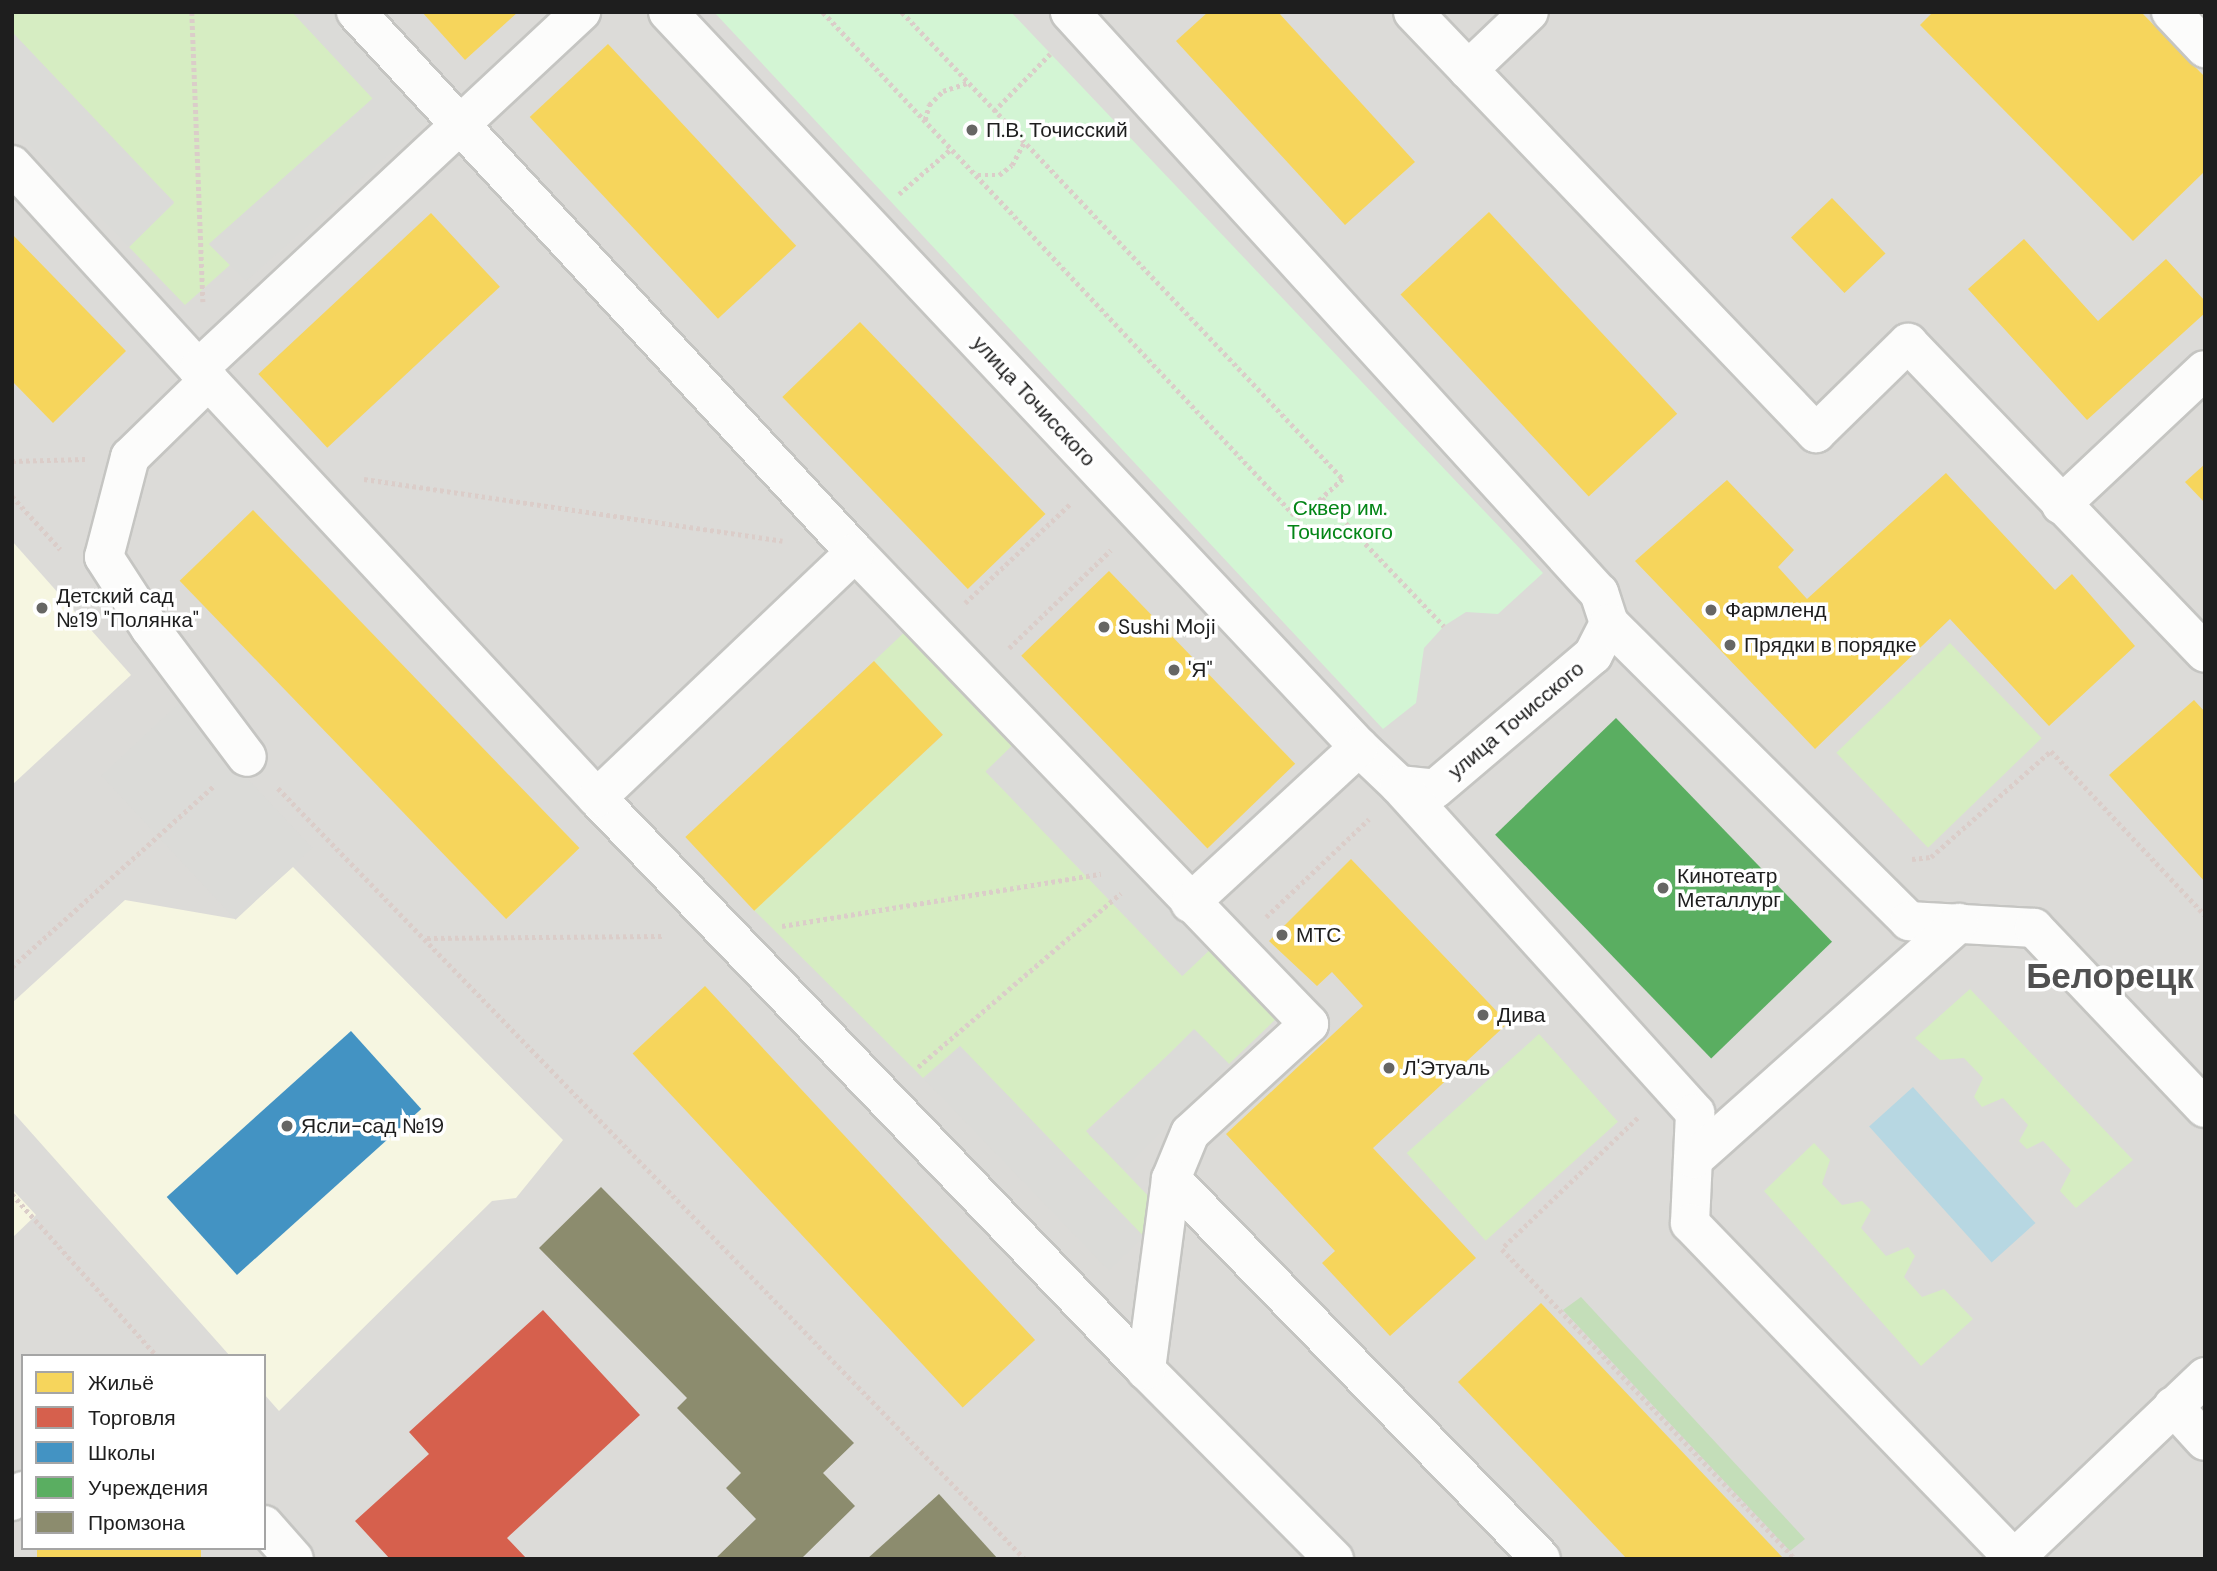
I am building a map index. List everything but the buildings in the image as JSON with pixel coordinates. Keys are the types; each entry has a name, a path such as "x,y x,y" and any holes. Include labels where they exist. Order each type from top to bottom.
{"street":[{"path":"356,12 855,552 1309,1024 1190,1133 1171,1179 1146,1370"},
{"path":"247,757 150,628 104,557 130,457 204,371 459,122 581,12"},
{"name":"улица Точисского","path":"668,12 1359,747 1399,786 1435,789 1593,655 1609,623"},
{"path":"1413,12 1816,433 1909,343 2205,653"},
{"path":"1468,70 1529,12"},
{"path":"2171,12 2205,48"},
{"path":"1079,15 1599,593 1609,623 1909,921 2034,928 2205,1108"},
{"path":"12,165 597,798 1146,1370 1334,1559"},
{"path":"2061,505 2205,370"},
{"path":"597,798 855,552"},
{"path":"1190,903 1359,747"},
{"path":"1399,786 1695,1113 1690,1223 2014,1559 2205,1377"},
{"path":"1693,1159 1959,923"},
{"path":"1171,1179 1541,1559"},
{"path":"2173,1406 2205,1441"},
{"path":"266,1527 294,1559"}],"path":[{"path":"192,12 204,371"},
{"path":"823,12 1297,518 1322,498 1343,479 902,12"},
{"path":"994,111 1079,15"},
{"path":"924,121 929,105 943,91 968,83"},
{"path":"977,175 999,174 1012,165 1024,142"},
{"path":"891,201 951,149"},
{"path":"12,461 130,457"},
{"path":"354,477 787,542"},
{"path":"1322,498 1444,626"},
{"path":"933,633 1072,503"},
{"path":"977,680 1114,547"},
{"path":"1903,860 1931,857 2051,751 2205,915"},
{"path":"12,967 247,757 427,938 1025,1559"},
{"path":"1234,948 1369,819"},
{"path":"427,938 729,935 1154,865"},
{"path":"884,1097 1154,865"},
{"path":"12,1194 155,1354"}],"shaded area":[{"path":"12,12 2205,12 2205,1559 12,1559"},
{"path":"292,12 345,12 438,111 246,281 209,244 373,99"},
{"path":"12,32 174,203 129,247 12,127"},
{"name":"Детский сад №19 \"Полянка\"","path":"12,541 131,675 12,785"},
{"path":"178,704 312,848 236,920 101,776"},
{"path":"1018,740 1215,944 1183,976 986,771"},
{"name":"Ясли-сад №19","path":"293,867 563,1140 516,1198 492,1201 279,1411 266,1396 266,1354 228,1354 12,1111 12,1003 125,900 235,919"},
{"path":"1194,1029 1229,1064 1123,1169 1089,1134"},
{"path":"960,1046 1144,1237 1109,1271 925,1080"},
{"path":"12,1189 36,1215 12,1238"}],"green space":[{"path":"12,12 292,12 373,98 209,244 230,265 185,305 129,247 174,202 12,32"},
{"name":"Сквер им. Точисского","path":"714,12 1011,12 1543,573 1498,614 1466,612 1444,626 1424,648 1416,703 1383,729"},
{"path":"910,627 1018,740 986,772 1182,976 1215,945 1281,1014 1229,1064 1195,1030 1086,1131 1153,1201 1144,1237 960,1046 923,1078 754,910 943,735 874,661"},
{"path":"1950,643 2042,738 1928,848 1836,753"},
{"path":"1970,989 2133,1160 2076,1208 2060,1191 2071,1170 2043,1141 2027,1149 2019,1141 2028,1125 2003,1098 1982,1107 1974,1097 1983,1078 1964,1058 1940,1060 1915,1038"},
{"path":"1539,1034 1618,1122 1486,1241 1407,1153"},
{"path":"1814,1143 1830,1160 1822,1184 1842,1205 1862,1201 1871,1210 1861,1228 1886,1256 1908,1247 1915,1256 1904,1277 1922,1297 1944,1289 1973,1319 1921,1366 1764,1191"},
{"path":"1581,1297 1805,1539 1790,1551 1563,1310"}],"water":[{"path":"1913,1087 2035,1223 1992,1262 1869,1126"}],"place":[{"name":"П.В. Точисский","path":"972,130"},
{"name":"Детский сад №19 \"Полянка\"","path":"42,608"},
{"name":"Фармленд","path":"1711,610"},
{"name":"Sushi Moji","path":"1104,627"},
{"name":"Прядки в порядке","path":"1730,645"},
{"name":"'Я\"","path":"1174,670"},
{"name":"Кинотеатр Металлург","path":"1663,888"},
{"name":"МТС","path":"1282,935"},
{"name":"Дива","path":"1483,1015"},
{"name":"Л'Этуаль","path":"1389,1068"},
{"name":"Ясли-сад №19","path":"287,1126"}],"district":[{"name":"Белорецк","path":"2110,976"}]}
